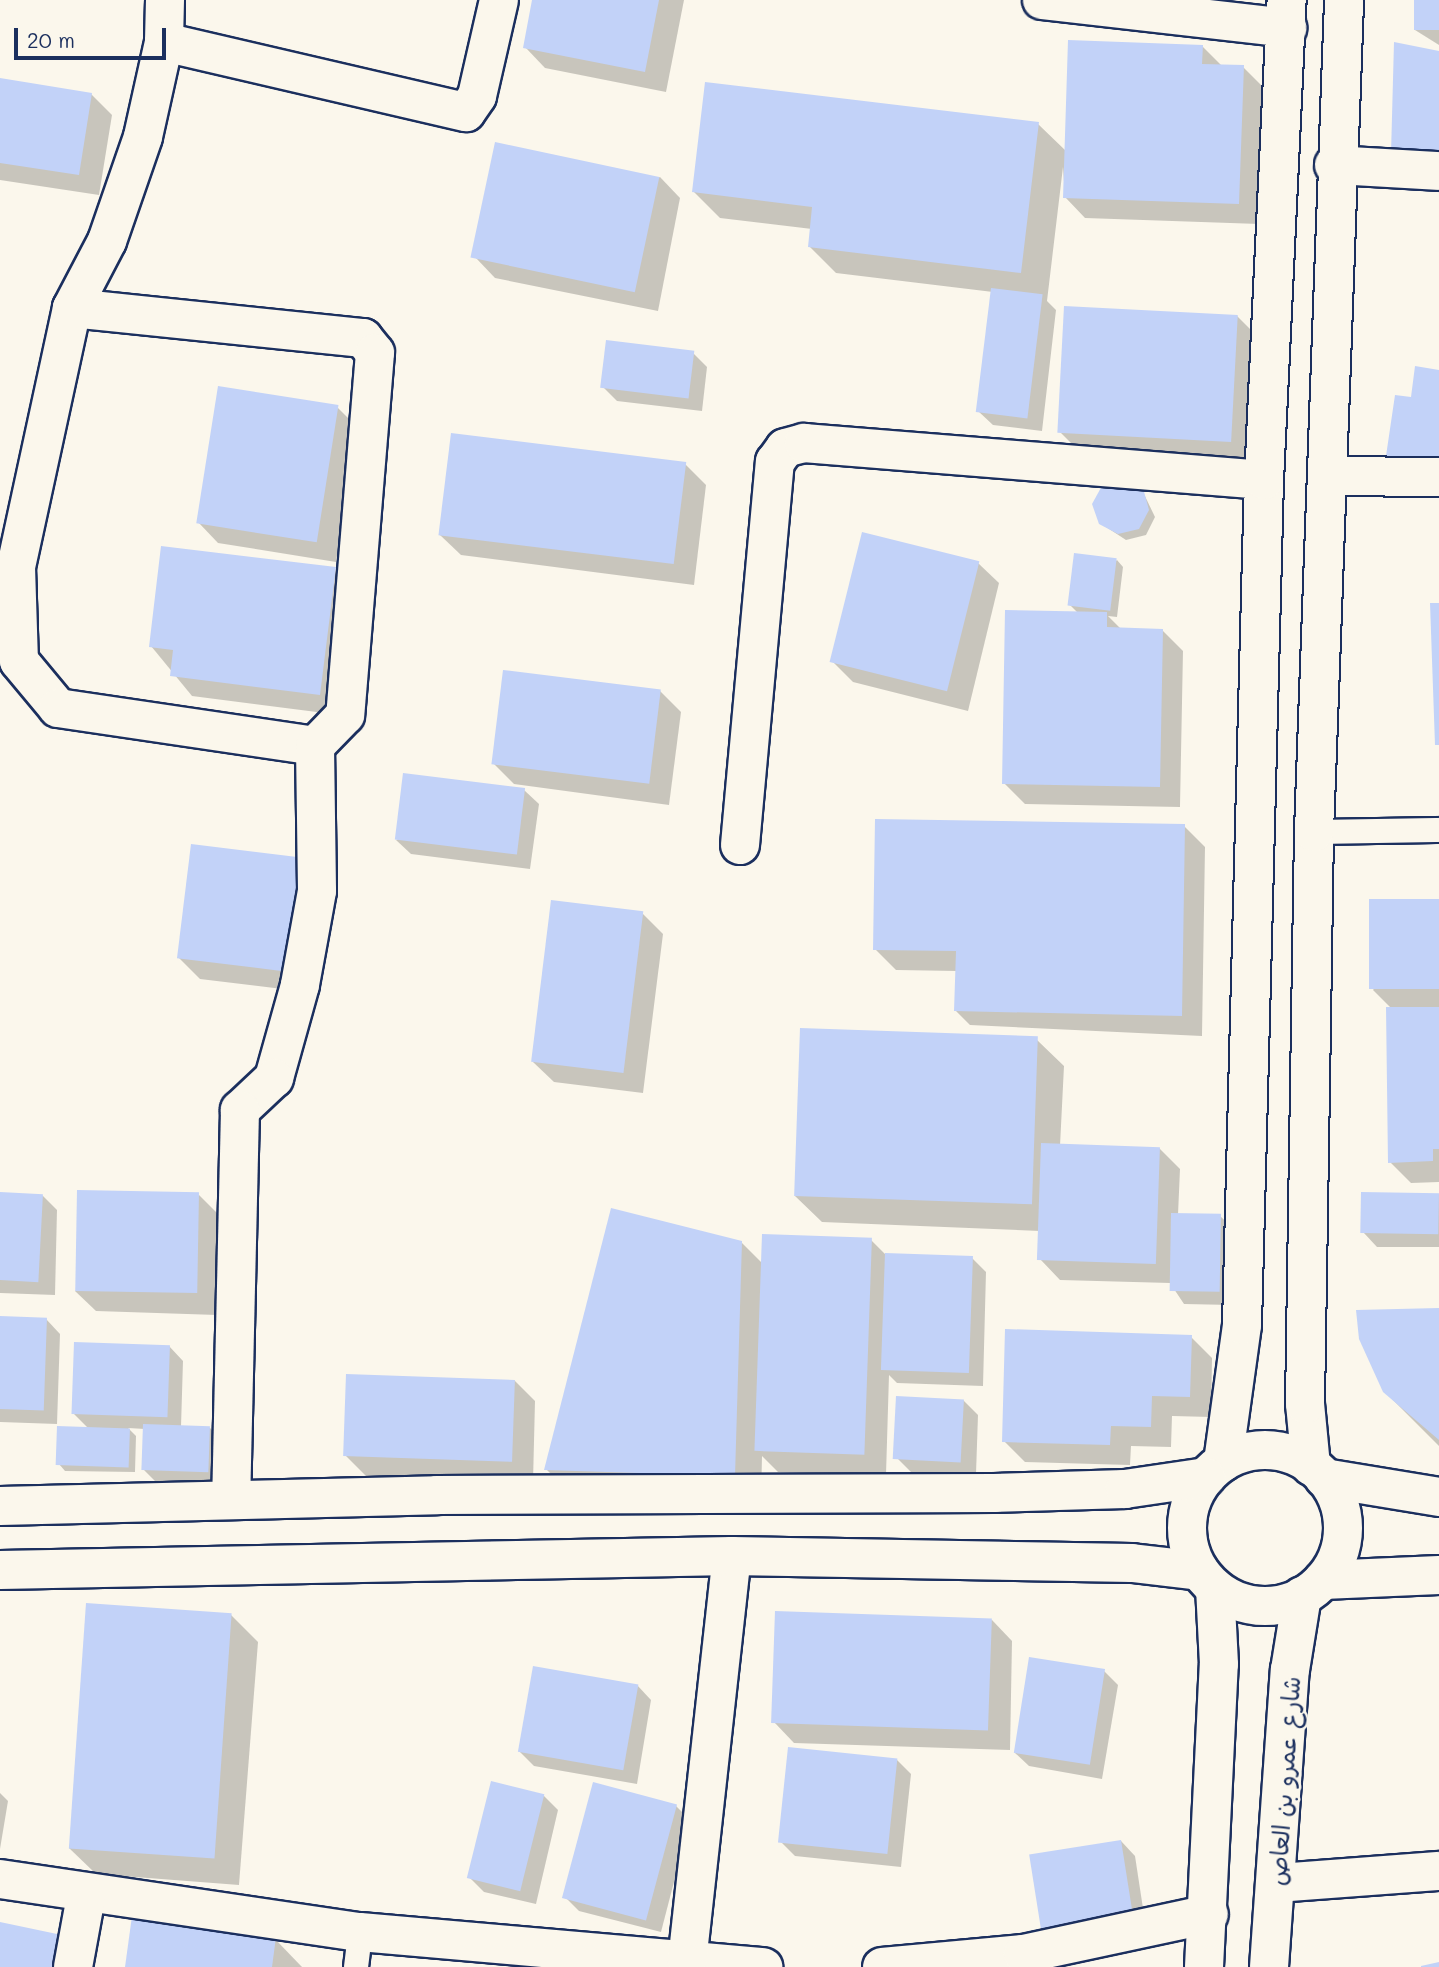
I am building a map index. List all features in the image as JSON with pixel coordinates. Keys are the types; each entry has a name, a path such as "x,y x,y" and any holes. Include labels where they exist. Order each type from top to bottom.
{"street":[{"path":"164,0 164,42 143,137 107,241 72,308 16,567 19,661 58,708 315,746"},
{"path":"164,42 466,112 477,96 499,0"},
{"path":"1042,0 1287,14 1264,480 1242,1325 1215,1469 1187,1517 1190,1550 1208,1580 1219,1664 1209,1914 1204,1967"},
{"path":"1313,1588 1339,1553 1342,1521 1317,1472 1305,1404 1314,832 1327,476 1334,165 1344,0"},
{"path":"1334,165 1439,171"},
{"path":"72,308 363,338 375,353 345,715 315,746 317,891 300,985 274,1078 240,1110 232,1500"},
{"path":"740,845 775,462 785,448 804,443 1264,480"},
{"path":"1327,476 1439,477"},
{"path":"0,1506 232,1500 994,1493 1125,1489 1215,1469 1268,1451 1317,1472 1439,1497"},
{"path":"687,1962 732,1556"},
{"path":"0,1570 732,1556 1132,1563 1208,1580 1264,1606 1313,1588 1439,1575"},
{"name":"شارع عمرو بن العاص","path":"1269,1967 1278,1883 1290,1670 1313,1588"},
{"path":"1278,1883 1439,1871"},
{"path":"0,1879 358,1949 763,1967"},
{"path":"73,1967 86,1896"},
{"path":"882,1967 1023,1954 1209,1914"}],"lane":[{"path":"1314,832 1439,830"}],"building":[{"path":"532,0 659,0 645,72 523,48"},
{"path":"1414,0 1439,0 1439,30 1414,30"},
{"path":"1068,40 1203,45 1202,64 1244,65 1239,204 1063,198"},
{"path":"1394,42 1439,51 1439,164 1391,154"},
{"path":"0,78 92,93 79,175 0,163"},
{"path":"705,82 1039,122 1021,273 808,247 812,207 692,192"},
{"path":"495,142 659,177 635,292 470,257"},
{"path":"991,288 1043,294 1027,418 976,412"},
{"path":"1064,306 1238,315 1231,442 1057,433"},
{"path":"606,340 694,351 688,398 600,388"},
{"path":"1415,366 1439,370 1439,462 1386,456 1395,395 1411,397"},
{"path":"218,386 338,405 317,542 196,523"},
{"path":"451,433 686,462 674,564 438,535"},
{"path":"1103,484 1143,488 1149,510 1139,529 1118,534 1099,524 1092,504"},
{"path":"862,532 979,561 947,691 830,662"},
{"path":"161,546 336,567 320,695 170,676 173,650 149,647"},
{"path":"1074,553 1117,558 1110,611 1068,606"},
{"path":"1430,603 1439,603 1439,745 1435,745"},
{"path":"1005,610 1107,612 1107,627 1163,629 1160,787 1002,784"},
{"path":"503,670 661,689 649,784 491,764"},
{"path":"403,773 525,788 517,854 395,840"},
{"path":"875,819 1185,824 1182,1016 954,1011 956,951 873,950"},
{"path":"191,844 301,858 287,972 177,958"},
{"path":"1369,899 1439,899 1439,989 1369,989"},
{"path":"551,900 643,911 623,1073 531,1062"},
{"path":"1386,1007 1439,1007 1439,1149 1433,1149 1433,1161 1388,1163"},
{"path":"800,1028 1038,1036 1032,1204 794,1196"},
{"path":"1041,1143 1160,1147 1156,1264 1037,1260"},
{"path":"77,1190 199,1192 197,1293 75,1291"},
{"path":"0,1192 43,1194 38,1282 0,1280"},
{"path":"1361,1192 1439,1193 1438,1234 1360,1233"},
{"path":"611,1208 742,1241 735,1476 544,1470"},
{"path":"1171,1213 1221,1214 1220,1292 1170,1291"},
{"path":"762,1234 872,1238 864,1455 754,1451"},
{"path":"885,1253 973,1256 969,1373 881,1370"},
{"path":"1439,1308 1439,1440 1383,1392 1359,1339 1356,1310"},
{"path":"0,1316 47,1318 44,1411 0,1409"},
{"path":"1005,1329 1192,1335 1190,1397 1152,1396 1151,1427 1111,1426 1110,1445 1002,1442"},
{"path":"74,1342 170,1345 167,1417 71,1414"},
{"path":"346,1374 515,1380 512,1462 343,1456"},
{"path":"896,1396 964,1400 961,1462 893,1459"},
{"path":"143,1424 210,1426 208,1472 141,1470"},
{"path":"57,1426 130,1429 129,1468 56,1465"},
{"path":"86,1603 232,1613 214,1859 69,1848"},
{"path":"775,1611 992,1619 988,1731 771,1723"},
{"path":"1029,1657 1105,1669 1090,1765 1014,1753"},
{"path":"533,1666 638,1685 623,1770 518,1752"},
{"path":"788,1747 897,1758 887,1854 778,1842"},
{"path":"491,1781 544,1794 520,1891 467,1878"},
{"path":"593,1782 677,1805 646,1920 562,1898"},
{"path":"1121,1840 1133,1915 1041,1930 1029,1855"},
{"path":"132,1916 276,1937 272,1967 125,1967"},
{"path":"0,1922 57,1934 56,1967 0,1967"},
{"path":"1439,1962 1439,1967 1421,1967 1421,1966"}]}
